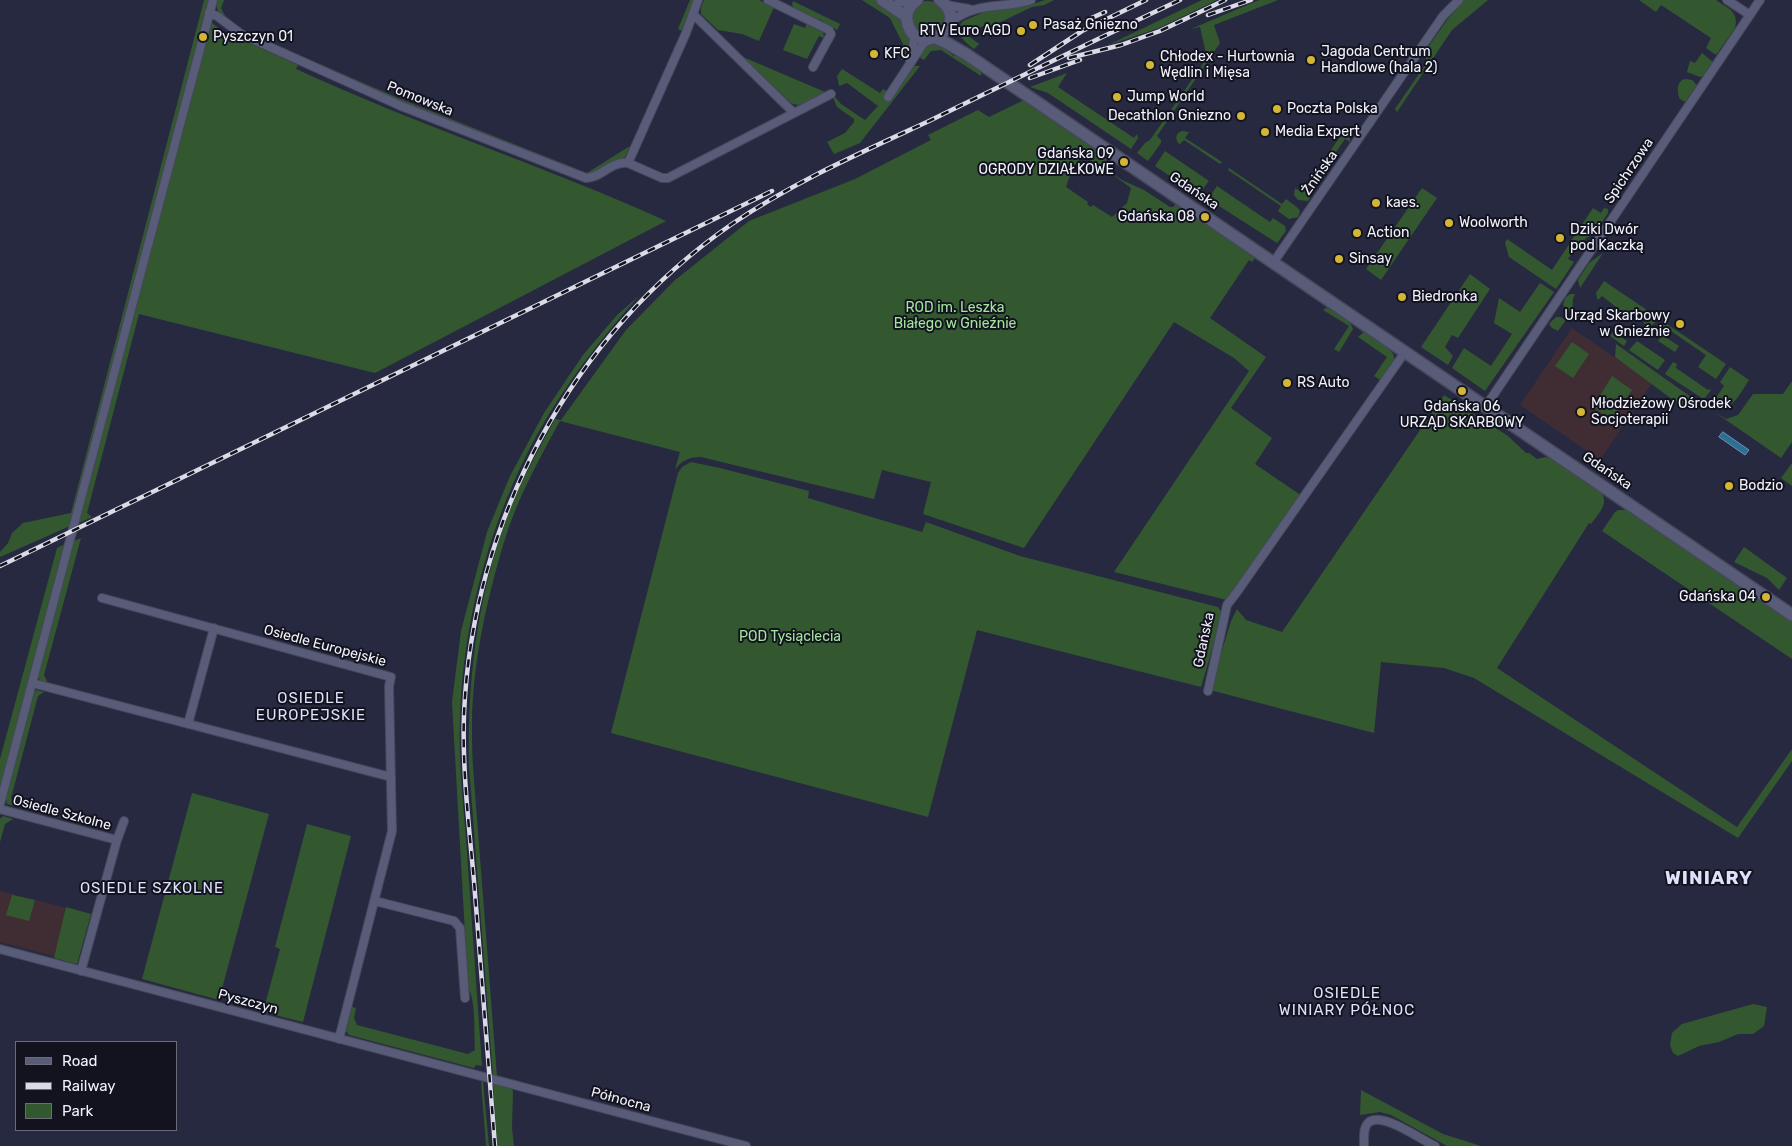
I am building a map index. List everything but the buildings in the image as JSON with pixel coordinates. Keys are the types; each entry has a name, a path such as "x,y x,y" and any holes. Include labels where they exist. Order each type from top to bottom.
{"street":[{"path":"0,804 213,0"},
{"path":"698,0 628,163 665,179 831,94"},
{"path":"768,0 829,30 830,34 813,67"},
{"path":"882,0 907,17"},
{"path":"900,0 915,2 907,17 909,26 915,34 910,64"},
{"path":"888,97 923,44 946,31 949,24 969,9 986,5 1031,0"},
{"name":"Żnińska","path":"1273,263 1443,16 1459,0"},
{"path":"1727,0 1750,15"},
{"name":"Spichrzowa","path":"1486,406 1760,0"},
{"path":"943,2 969,9"},
{"name":"Gdańska","path":"943,2 950,13 949,24 954,38 966,54"},
{"name":"Pomowska","path":"209,13 217,16 240,34 401,106 586,178 592,177 616,164 628,163"},
{"path":"693,14 794,113"},
{"name":"Gdańska","path":"915,34 921,38 945,42 966,54 1792,615"},
{"name":"Gdańska","path":"1208,691 1227,604 1255,568 1405,352"},
{"name":"Osiedle Europejskie","path":"102,598 391,677 389,686 392,831 339,1039"},
{"path":"188,724 214,628"},
{"path":"32,683 391,777"},
{"name":"Osiedle Szkolne","path":"0,809 117,840"},
{"name":"Osiedle Szkolne","path":"81,971 124,821"},
{"path":"375,901 454,921 460,928 465,998"},
{"name":"Pyszczyn","path":"0,950 490,1079"},
{"name":"Północna","path":"490,1079 746,1146"},
{"path":"1364,1146 1365,1128 1368,1123 1375,1120 1388,1121 1435,1146"}],"shaded area":[{"path":"1572,328 1652,383 1600,460 1520,405"},
{"path":"0,891 90,914 77,962 0,942"}],"green space":[{"path":"204,0 209,0 70,526 0,557 0,552 8,543 12,533 23,523 71,513"},
{"path":"216,0 224,0 221,8 230,25 398,98 587,173 630,146 624,159 595,173 586,175 387,97 229,27 220,15"},
{"path":"690,0 694,0 682,31 678,29"},
{"path":"704,0 759,0 774,7 759,41 742,34 718,30 701,14"},
{"path":"862,0 876,0 899,14 911,37 907,59 901,60 903,44 890,18"},
{"path":"1045,0 1054,0 1044,5 1032,7 990,27 988,24 966,34 979,44 974,49 961,37 959,29 963,21 989,10 1030,5"},
{"path":"1202,0 1217,0 1159,28 1106,46"},
{"path":"1259,0 1278,0 1214,25 1220,43 1157,136 1161,143 1148,161 1137,153 1150,140 1207,58 1200,27 1191,29"},
{"path":"1464,0 1488,0 1452,30 1397,112 1395,109 1427,62 1424,53 1447,20"},
{"path":"1639,0 1716,0 1731,10 1735,16 1735,28 1716,55 1706,48 1711,38 1661,5 1656,12"},
{"path":"793,1 840,24 837,30 819,19 817,20 794,8 792,5"},
{"path":"928,1 940,5 944,17 940,29 928,33 916,29 912,17 916,5"},
{"path":"211,22 222,31 298,65 296,69 388,109 574,182 666,221 375,373 139,314 87,513 92,517 79,523"},
{"path":"807,23 823,31 824,38 819,36 807,59 783,50 794,24 805,28"},
{"path":"935,42 954,56 958,53 981,71 981,76 941,50 931,51 924,60 919,57 925,47"},
{"path":"1702,53 1713,62 1703,76 1700,77 1687,72 1690,61 1695,63"},
{"path":"743,57 825,92 804,104 791,103"},
{"path":"920,66 860,143 834,154 827,142 845,133 854,122 854,119 837,107 833,97 865,120 878,106 847,83 839,86 837,76 842,69 880,93 883,89 892,94 910,68"},
{"path":"1067,73 1058,87 1134,138 1137,134 1138,138 1131,149 1048,93 1030,87"},
{"path":"1686,79 1692,80 1697,85 1685,102 1680,99 1678,90 1680,82"},
{"name":"ROD im. Leszka Białego w Gnieźnie","path":"1024,100 1093,147 1107,159 1102,168 1084,156 1073,166 1066,187 1088,202 1087,204 1091,207 1093,205 1112,217 1127,203 1131,188 1108,171 1144,190 1170,207 1176,204 1255,258 1252,262 1249,260 1210,318 1266,357 1231,408 1272,438 1255,464 1302,496 1231,601 1114,572 1249,371 1234,358 1174,322 1024,548 923,514 931,482 882,470 874,499 701,457 686,460 675,469 680,452 560,421 529,480 509,526 482,630 475,676 472,721 473,761 497,1077 493,1076 469,766 470,697 473,663 484,596 503,530 515,497 555,419 561,420 626,330 674,281 749,221 855,179 931,140 928,135 978,110 989,117"},
{"path":"1182,131 1189,132 1185,138 1222,162 1220,164 1184,140 1180,144 1178,143 1178,133"},
{"path":"1344,131 1350,136 1350,142 1345,139 1307,194 1311,197 1308,201 1298,200 1294,195 1295,188 1302,192"},
{"path":"1165,151 1209,181 1199,194 1155,166"},
{"path":"1229,168 1282,204 1286,199 1300,211 1298,217 1289,219 1278,211 1281,206 1228,170"},
{"path":"1217,186 1270,222 1273,218 1285,226 1286,231 1277,243 1208,199"},
{"path":"1422,188 1437,198 1381,280 1366,269"},
{"path":"1593,208 1601,213 1604,208 1608,209 1608,213 1594,234 1586,238 1576,252 1572,253 1568,259 1574,262 1556,289 1509,257 1505,243 1507,239 1552,270"},
{"path":"1603,253 1580,288 1578,280 1589,263"},
{"path":"1470,274 1490,289 1458,338 1452,335 1445,347 1453,356 1448,365 1421,347"},
{"path":"1604,281 1650,312 1656,322 1648,328 1644,323 1646,319 1635,313 1620,310 1602,296 1598,300 1596,293"},
{"path":"1540,283 1554,292 1485,391 1452,368 1464,348 1491,366 1512,334 1494,323 1499,298 1520,312"},
{"path":"1570,294 1575,294 1572,314 1563,305 1565,298"},
{"path":"639,296 586,361 561,395 539,431 507,498 494,533 474,606 462,681 460,752 482,1066 476,1065 474,1068 349,1035 346,1031 352,1007 356,1008 354,1018 357,1025 468,1054 475,1050 472,1000 468,988 452,702 461,631 487,532 510,476 544,413 583,355 617,315"},
{"path":"1328,307 1346,319 1353,329 1339,352 1334,349 1349,326 1323,310"},
{"path":"1556,317 1566,320 1558,331 1549,324"},
{"path":"1664,322 1726,364 1716,379 1698,367 1706,355 1665,327 1658,337 1652,332"},
{"path":"1365,331 1384,344 1394,356 1392,366 1382,381 1374,376 1387,357 1358,337"},
{"path":"1613,332 1627,341 1624,346 1610,336"},
{"path":"1662,335 1679,346 1675,352 1658,341"},
{"path":"1637,341 1665,360 1658,370 1629,350"},
{"path":"1572,342 1589,354 1573,378 1555,366"},
{"path":"1616,344 1691,397 1684,408 1615,357"},
{"path":"1673,362 1677,364 1676,368 1708,390 1711,390 1705,398 1702,398 1665,374"},
{"path":"1730,367 1749,380 1738,397 1730,405 1718,407 1711,405 1724,386 1720,382"},
{"path":"1612,376 1632,390 1611,420 1593,407"},
{"path":"1792,381 1792,442 1781,458 1713,411 1726,419 1738,415 1753,394 1783,394"},
{"path":"1444,395 1508,436 1526,453 1537,459 1546,457 1551,459 1599,490 1604,499 1600,512 1591,524 1589,523 1497,668 1737,827 1792,749 1792,761 1738,838 1474,678 1444,668 1381,662 1374,733 1210,690 1231,621 1237,609 1246,620 1282,632"},
{"name":"POD Tysiąclecia","path":"691,462 809,491 808,498 922,532 926,522 1020,556 1218,607 1222,613 1220,623 1201,687 977,630 928,817 611,733 678,473 682,467"},
{"path":"1792,463 1792,486 1781,478"},
{"path":"1626,510 1792,621 1792,659 1602,531 1615,512"},
{"path":"81,538 44,675 47,681 46,684 40,681 38,677 74,541"},
{"path":"65,544 0,787 0,759 57,548"},
{"path":"1744,547 1787,578 1779,590 1767,578 1734,562"},
{"path":"37,690 44,692 38,696 11,798 15,806 7,804 6,799 34,692"},
{"path":"192,793 269,814 219,1000 142,979"},
{"path":"3,816 13,819 5,824 0,842 0,819"},
{"path":"307,824 351,836 303,1022 263,1012 280,949 275,947"},
{"path":"12,895 35,900 29,921 6,915"},
{"path":"66,907 91,914 77,964 54,958"},
{"path":"1753,1004 1767,1007 1764,1026 1753,1034 1738,1034 1719,1042 1699,1046 1678,1056 1673,1053 1670,1045 1672,1033 1682,1024"},
{"path":"483,1081 489,1146 486,1146 481,1082"},
{"path":"493,1083 510,1088 513,1091 512,1128 514,1146 497,1146"},
{"path":"1361,1090 1443,1134 1481,1146 1447,1146 1391,1115 1380,1112 1360,1115"}],"water":[{"path":"1723,432 1749,450 1745,455 1719,437"}],"railway":[{"path":"1030,65 1082,31 1146,0"},
{"path":"495,1146 466,798 464,714 471,642 487,571 510,503 541,438 579,376 624,320 675,269 732,224 778,195 827,169 1180,0"},
{"path":"1069,58 1121,45 1160,31 1225,0"},
{"path":"1208,15 1251,0"},
{"path":"1087,20 1105,12"},
{"path":"1030,78 1080,60"},
{"path":"0,566 772,191"}],"place":[{"name":"Pasaż Gniezno","path":"1033,25"},
{"name":"RTV Euro AGD","path":"1021,31"},
{"name":"Pyszczyn 01","path":"203,37"},
{"name":"KFC","path":"874,54"},
{"name":"Jagoda Centrum Handlowe (hala 2)","path":"1311,60"},
{"name":"Chłodex - Hurtownia Wędlin i Mięsa","path":"1150,65"},
{"name":"Jump World","path":"1117,97"},
{"name":"Poczta Polska","path":"1277,109"},
{"name":"Decathlon Gniezno","path":"1241,116"},
{"name":"Media Expert","path":"1265,132"},
{"name":"Gdańska 09 OGRODY DZIAŁKOWE","path":"1124,162"},
{"name":"kaes.","path":"1376,203"},
{"name":"Gdańska 08","path":"1205,217"},
{"name":"Woolworth","path":"1449,223"},
{"name":"Action","path":"1357,233"},
{"name":"Dziki Dwór pod Kaczką","path":"1560,238"},
{"name":"Sinsay","path":"1339,259"},
{"name":"Biedronka","path":"1402,297"},
{"name":"Urząd Skarbowy w Gnieźnie","path":"1680,324"},
{"name":"RS Auto","path":"1287,383"},
{"name":"Gdańska 06 URZĄD SKARBOWY","path":"1462,391"},
{"name":"Młodzieżowy Ośrodek Socjoterapii","path":"1581,412"},
{"name":"Bodzio","path":"1729,486"},
{"name":"Gdańska 04","path":"1766,597"}],"district":[{"name":"OSIEDLE EUROPEJSKIE","path":"311,708"},
{"name":"WINIARY","path":"1709,879"},
{"name":"OSIEDLE SZKOLNE","path":"152,889"},
{"name":"OSIEDLE WINIARY PÓŁNOC","path":"1347,1002"}]}
